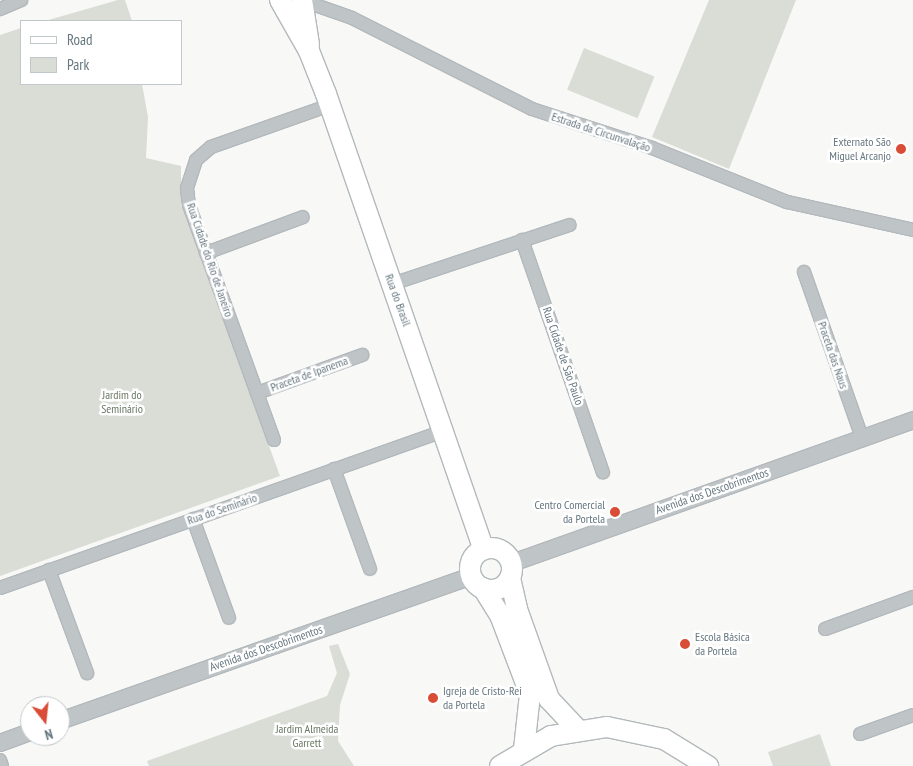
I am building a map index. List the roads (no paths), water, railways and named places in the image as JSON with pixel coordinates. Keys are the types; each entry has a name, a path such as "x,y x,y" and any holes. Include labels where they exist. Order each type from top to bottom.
{"main road":[{"name":"Rua do Brasil","path":"290,2 330,105 484,549"},
{"path":"524,749 530,694 500,615 477,582 473,558 484,549 498,549 511,570 516,609 549,699 578,730"},
{"path":"477,582 495,590 511,570"},
{"path":"500,766 524,749 578,730 607,727 645,733 681,747 708,766"}],"street":[{"path":"0,9 21,0"},
{"name":"Estrada da Circunvalação","path":"290,2 352,18 532,110 652,148 787,202 913,230"},
{"name":"Rua Cidade do Rio de Janeiro","path":"274,440 206,252 188,196 196,160 211,147 330,105"},
{"path":"206,252 303,217"},
{"path":"392,284 569,225"},
{"name":"Rua Cidade de São Paulo","path":"522,240 603,472"},
{"name":"Praceta das Naus","path":"804,272 862,438"},
{"name":"Praceta de Ipanema","path":"257,392 362,355"},
{"name":"Avenida dos Descobrimentos","path":"511,570 913,420"},
{"name":"Rua do Seminário","path":"0,588 443,431"},
{"path":"334,469 370,569"},
{"path":"193,519 229,618"},
{"path":"49,570 87,673"},
{"name":"Avenida dos Descobrimentos","path":"70,719 477,582"},
{"path":"825,629 913,597"},
{"path":"860,734 913,715"},
{"path":"0,743 20,736"},
{"path":"0,760 2,766"}],"place":[{"name":"Externato São Miguel Arcanjo","path":"901,149"},
{"name":"Centro Comercial da Portela","path":"615,512"},
{"name":"Escola Básica da Portela","path":"685,644"},
{"name":"Igreja de Cristo-Rei da Portela","path":"433,698"}],"park label":[{"name":"Jardim do Seminário","path":"122,402"},
{"name":"Jardim Almeida Garrett","path":"307,736"}]}
